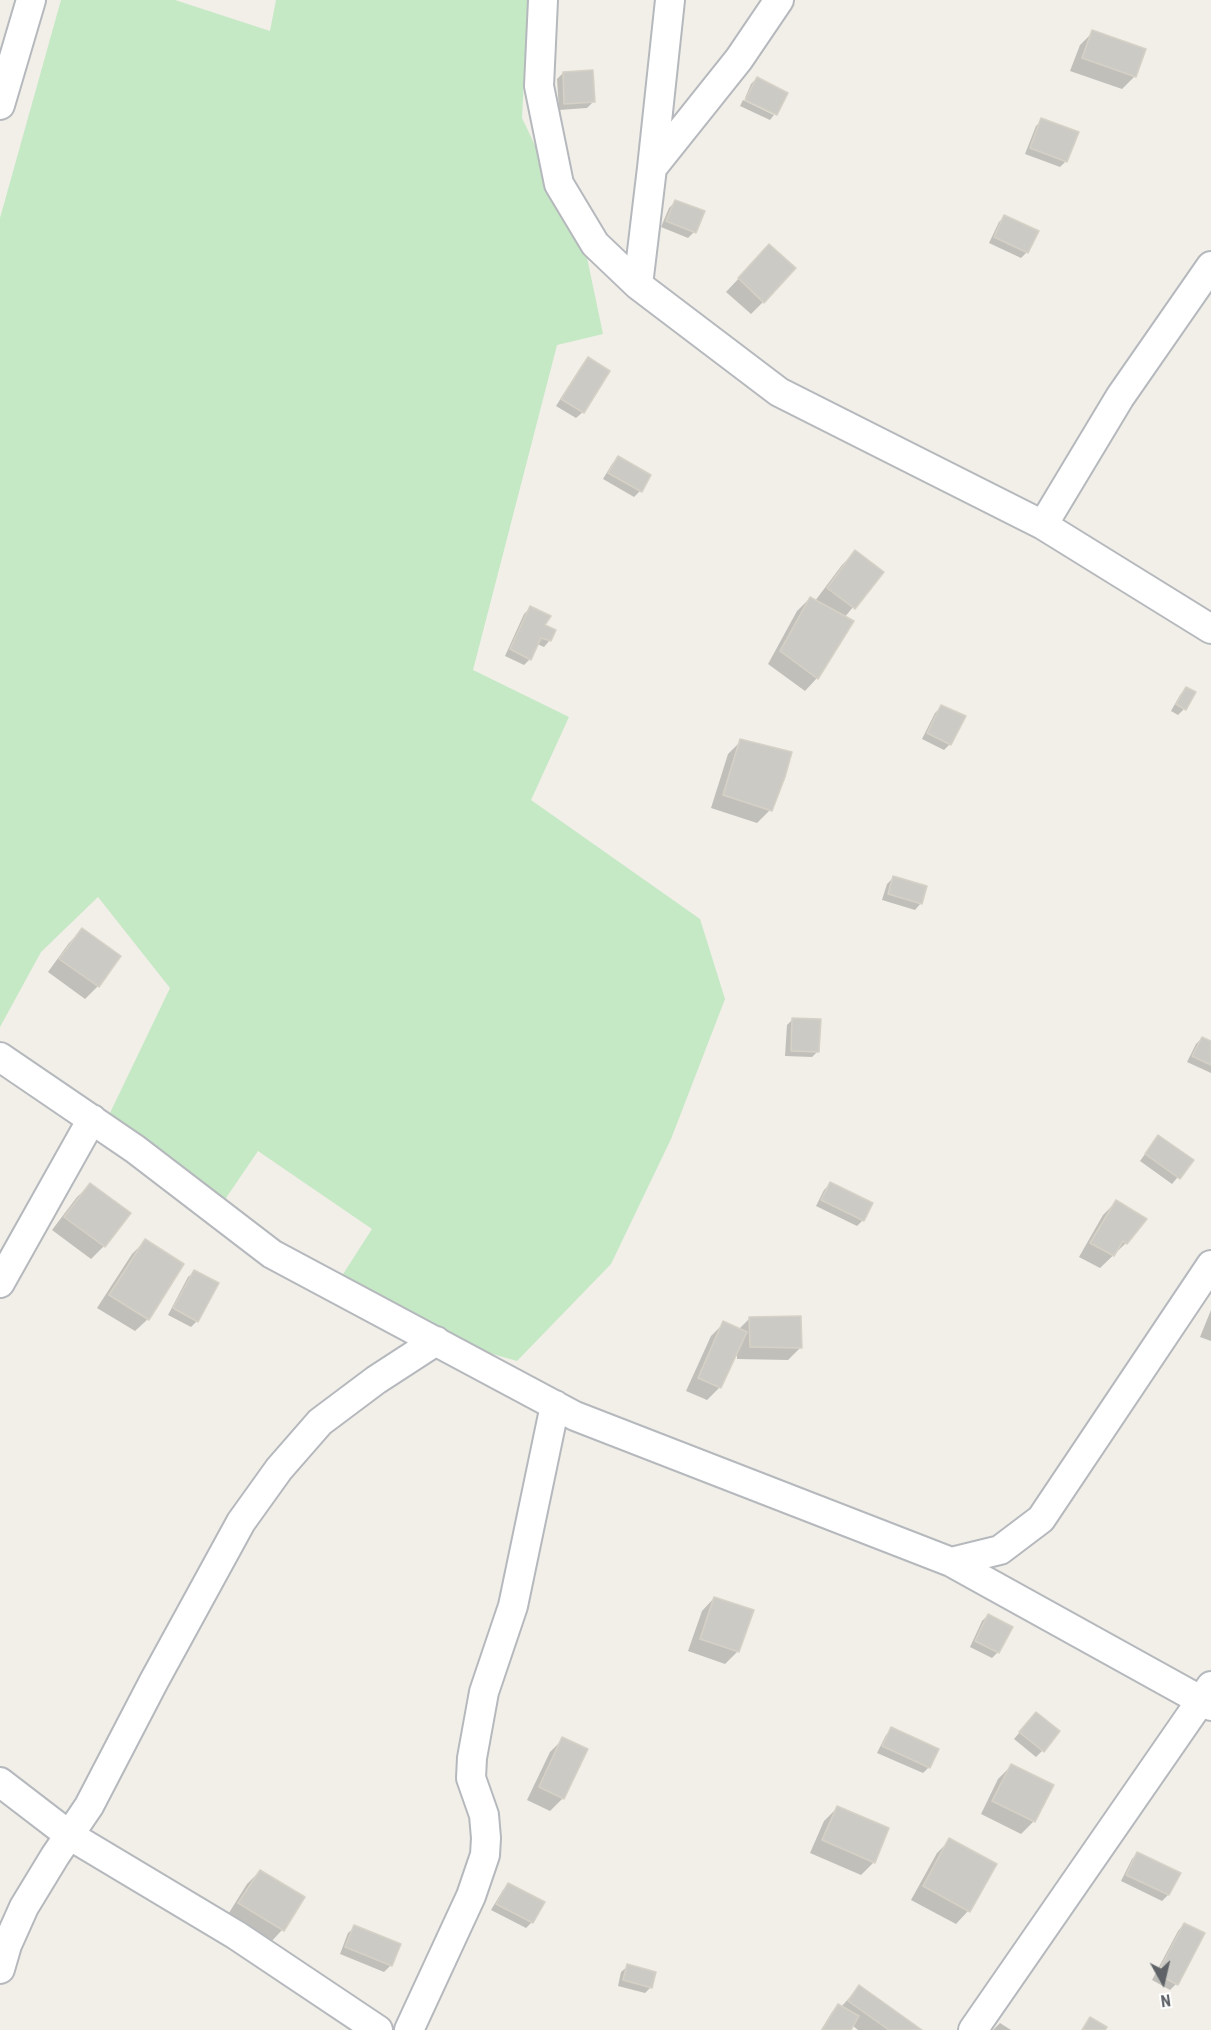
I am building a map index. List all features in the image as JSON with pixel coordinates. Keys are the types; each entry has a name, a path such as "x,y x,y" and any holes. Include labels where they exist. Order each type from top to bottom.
{"street":[{"path":"2,89 31,0"},
{"path":"543,0 540,86 559,184 595,244 638,285 779,392 1043,525 1211,628"},
{"path":"638,285 670,0"},
{"path":"652,168 739,59 779,0"},
{"path":"1043,525 1120,398 1211,266"},
{"path":"0,1057 135,1149 273,1254 575,1416 951,1562 1208,1697 973,2030"},
{"path":"0,1283 92,1119"},
{"path":"951,1562 1000,1550 1041,1519 1211,1265"},
{"path":"0,1969 7,1945 24,1907 89,1806 241,1522 279,1469 320,1422 376,1380 436,1341"},
{"path":"409,2030 471,1896 485,1855 484,1815 471,1778 472,1758 484,1692 513,1606 555,1405"},
{"path":"0,1782 69,1836 236,1935 378,2030"}],"green space":[{"path":"61,0 175,0 270,31 276,0 528,0 522,118 586,253 603,334 557,345 473,670 569,717 531,800 700,919 725,999 671,1139 611,1264 517,1361 352,1314 329,1296 372,1229 258,1151 211,1220 98,1138 170,988 98,897 41,952 0,1027 0,218"}],"building":[{"path":"1092,30 1146,49 1136,77 1082,58"},
{"path":"593,70 595,102 564,104 563,72"},
{"path":"757,77 788,93 777,115 745,100"},
{"path":"1041,118 1079,132 1067,162 1030,148"},
{"path":"675,200 705,211 696,233 666,221"},
{"path":"1004,215 1039,231 1028,253 994,237"},
{"path":"769,244 796,268 764,303 738,278"},
{"path":"588,357 610,371 584,413 561,399"},
{"path":"618,456 651,475 642,492 608,473"},
{"path":"855,550 884,572 855,609 827,588"},
{"path":"810,597 854,621 818,679 780,651"},
{"path":"530,606 551,616 545,625 556,630 551,641 541,638 531,660 510,649"},
{"path":"1186,687 1196,692 1186,710 1176,704"},
{"path":"941,705 966,716 951,745 927,733"},
{"path":"740,739 792,752 772,811 723,795"},
{"path":"893,876 927,886 922,904 888,894"},
{"path":"82,928 121,956 99,987 59,959"},
{"path":"792,1018 821,1019 819,1052 791,1051"},
{"path":"1202,1037 1211,1041 1211,1065 1192,1056"},
{"path":"1158,1135 1194,1160 1180,1179 1145,1154"},
{"path":"830,1182 873,1203 864,1221 821,1200"},
{"path":"90,1183 131,1213 105,1247 64,1217"},
{"path":"1116,1200 1147,1219 1127,1244 1123,1241 1114,1256 1090,1243"},
{"path":"145,1239 184,1264 149,1320 109,1295"},
{"path":"194,1270 219,1283 198,1322 173,1308"},
{"path":"801,1316 802,1348 750,1347 749,1317"},
{"path":"723,1321 747,1332 721,1388 698,1378"},
{"path":"714,1597 754,1610 739,1652 700,1639"},
{"path":"988,1614 1013,1627 999,1653 975,1641"},
{"path":"1036,1712 1060,1731 1044,1752 1019,1732"},
{"path":"891,1727 939,1749 930,1768 882,1746"},
{"path":"562,1737 588,1749 564,1799 539,1787"},
{"path":"1011,1764 1054,1785 1035,1822 992,1801"},
{"path":"837,1806 889,1828 875,1863 822,1840"},
{"path":"949,1838 997,1864 970,1912 923,1886"},
{"path":"1137,1852 1181,1873 1169,1895 1126,1875"},
{"path":"260,1870 305,1897 284,1931 238,1903"},
{"path":"508,1883 545,1902 533,1923 496,1904"},
{"path":"1184,1923 1205,1933 1178,1985 1157,1974"},
{"path":"354,1925 401,1944 392,1966 345,1947"},
{"path":"627,1964 656,1972 652,1988 623,1980"},
{"path":"859,1985 922,2030 889,2030 848,2001"},
{"path":"838,2004 859,2016 851,2030 822,2030"},
{"path":"1090,2017 1107,2027 1105,2030 1082,2030"}]}
